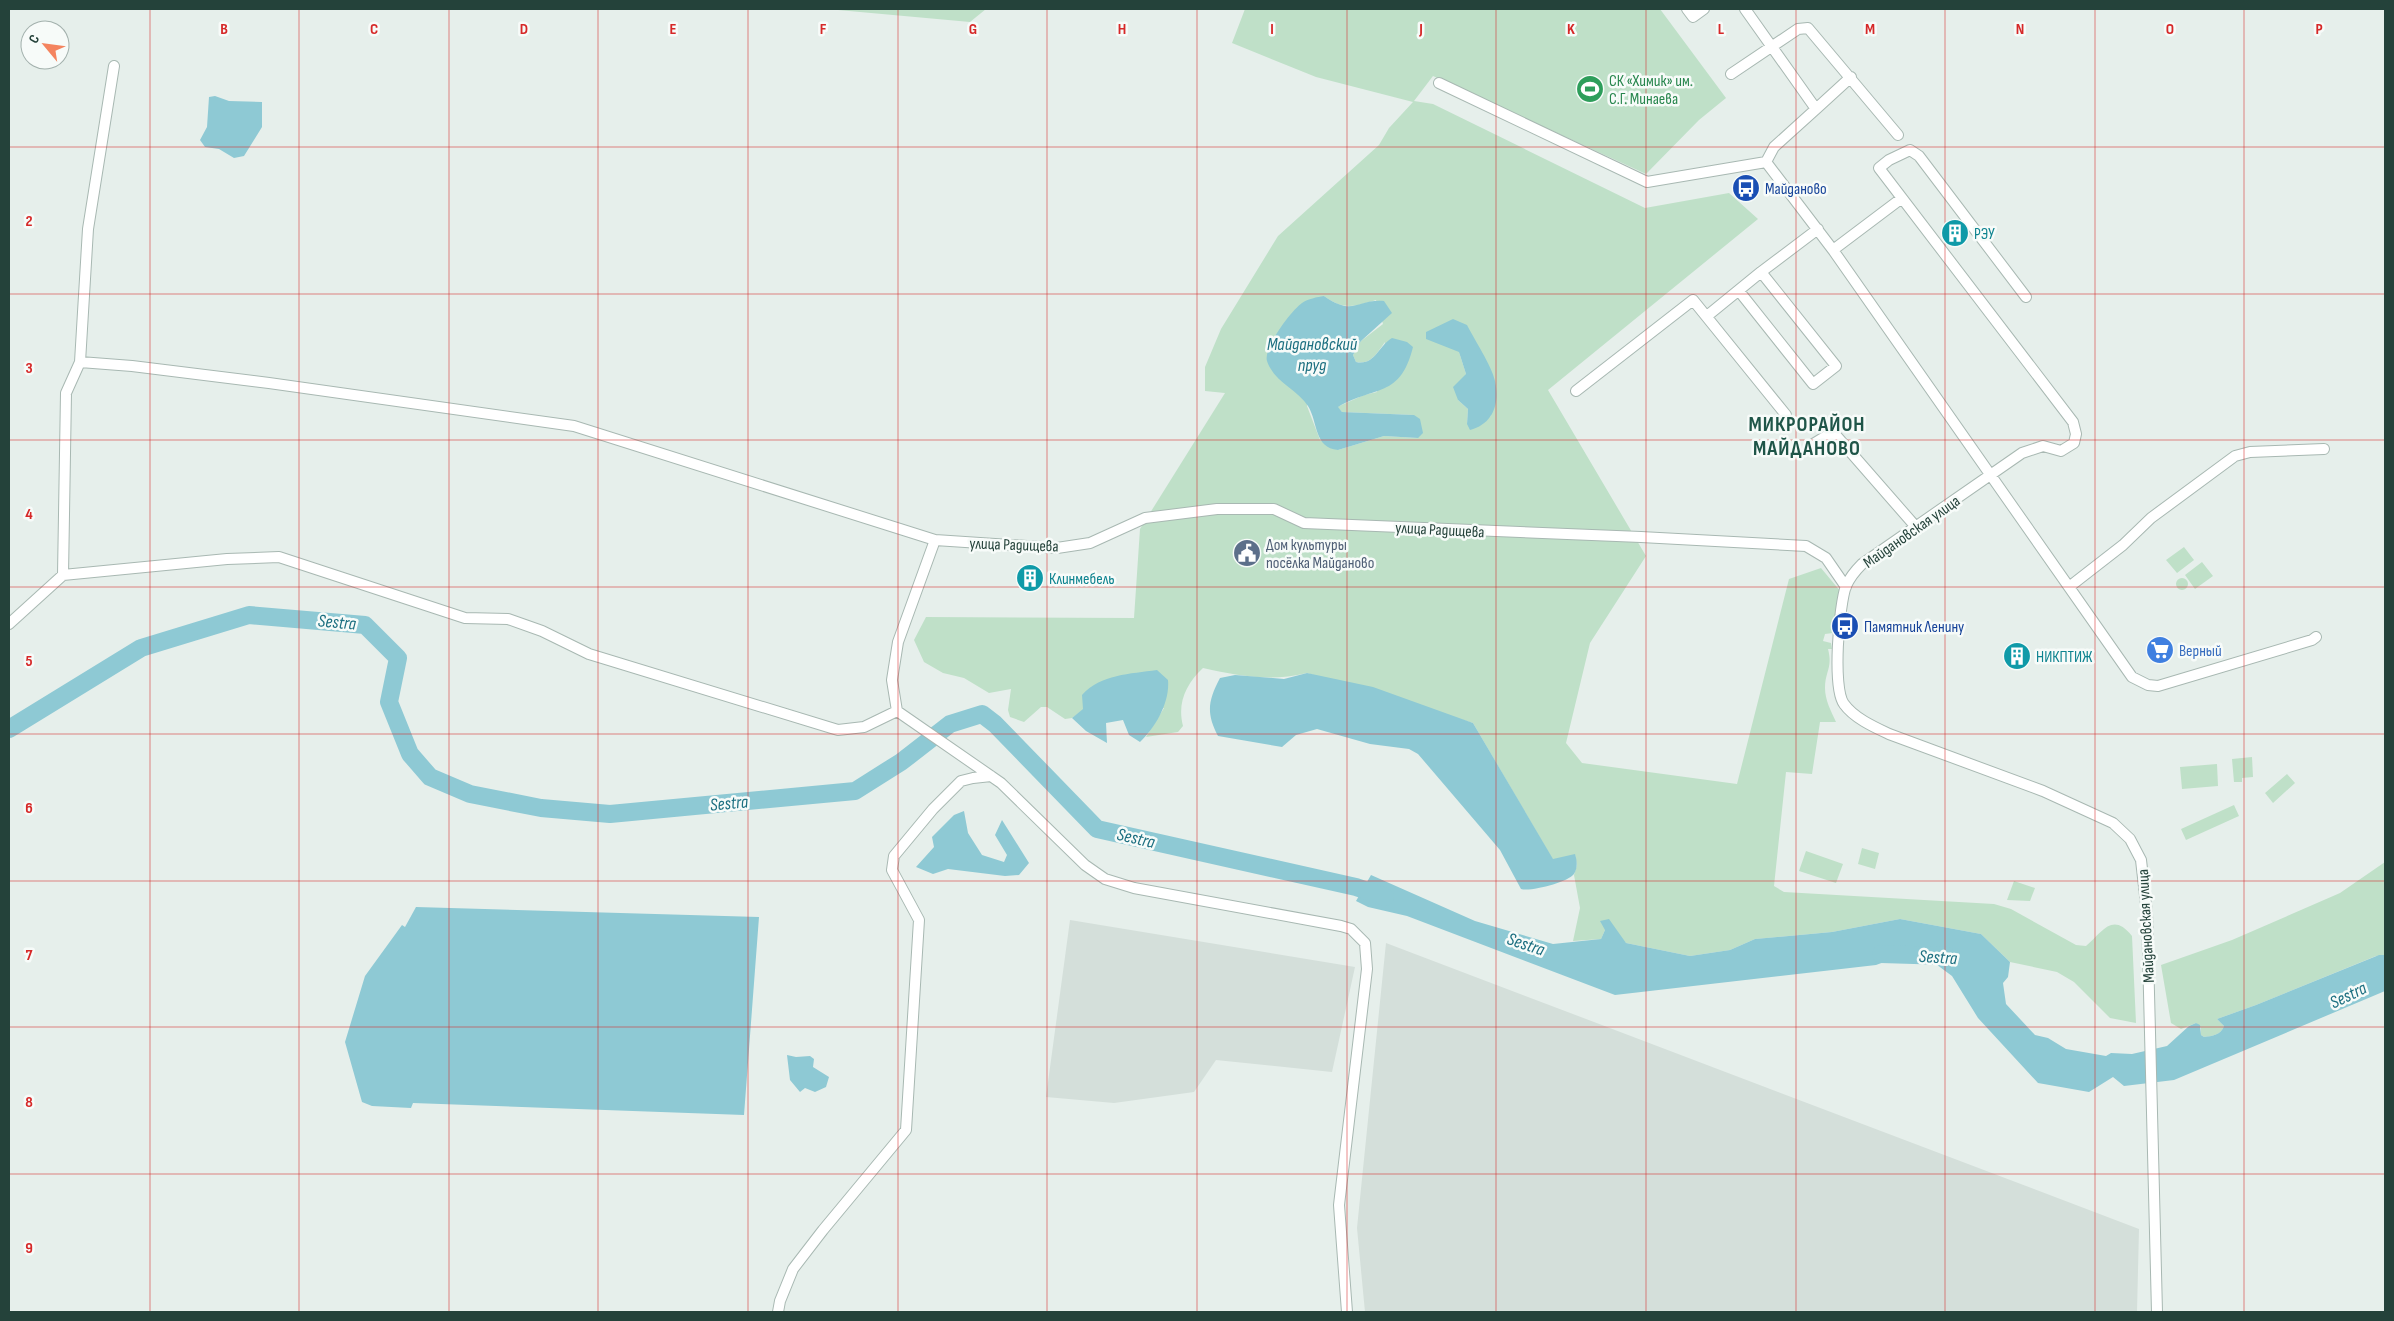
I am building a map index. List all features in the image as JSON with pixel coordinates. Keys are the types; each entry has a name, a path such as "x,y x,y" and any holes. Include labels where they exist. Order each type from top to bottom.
{"street":[{"path":"1686,9 1693,17 1704,9"},
{"path":"1745,9 1816,109"},
{"path":"1731,74 1798,29 1808,28 1898,134"},
{"path":"63,575 66,393 80,362 88,229 114,66"},
{"path":"1766,162 1774,147 1851,78"},
{"path":"1439,83 1648,182 1766,162"},
{"name":"Майдановская улица","path":"2026,298 1919,156 1910,150 1889,160 1879,168 2072,422 2076,434 2074,443 2061,451 2043,446 2022,452 1992,475 1862,564 1852,574 1842,601 1838,649 1839,693 1844,704 1870,724 1889,734 2043,791 2103,817 2123,831 2141,860 2148,913 2157,1312"},
{"path":"1766,162 1833,250 2132,677 2148,685 2158,686 2305,642 2316,637"},
{"path":"1833,250 1902,198"},
{"path":"1706,316 1818,229"},
{"path":"1739,291 1814,384 1836,366 1761,272"},
{"path":"1576,391 1693,300 1786,416"},
{"name":"улица Радищева","path":"80,362 132,366 269,383 574,426 935,540 1057,548 1090,543 1144,518 1217,509 1274,509 1304,523 1636,536 1806,546 1826,558 1846,587"},
{"path":"1810,446 1833,432 1916,527"},
{"path":"2069,587 2123,546 2151,518 2232,458 2250,452 2324,449"},
{"path":"935,540 898,642 892,680 897,711 1001,783 1085,865 1105,879 1134,888 1341,926 1351,929 1365,943 1368,969 1339,1205 1347,1312"},
{"path":"9,624 63,575 279,557 465,618 508,620 542,632 589,654 838,730 864,727 897,711"},
{"path":"778,1312 780,1301 793,1269 906,1130 919,920 892,870 894,856 933,809 961,781 989,775"}],"shaded area":[{"path":"1070,920 1355,967 1332,1072 1216,1060 1194,1092 1114,1103 1046,1097"},
{"path":"1386,943 2139,1229 2137,1312 1365,1312 1357,1228"}],"green space":[{"path":"827,9 986,9 970,22"},
{"path":"1245,9 1660,9 1726,98 1699,120 1646,174 1433,76 1414,101 1433,104 1645,208 1729,193 1758,219 1548,390 1646,556 1590,643 1566,743 1582,763 1737,784 1789,579 1821,568 1841,592 1833,633 1825,634 1823,641 1831,643 1832,649 1828,649 1830,661 1825,682 1825,692 1830,710 1836,722 1820,722 1812,774 1786,772 1774,886 1784,892 1994,904 2011,909 2076,945 2086,946 2107,927 2119,925 2132,936 2136,1023 2110,1018 2074,982 2057,972 2010,962 1981,934 1900,919 1832,932 1755,939 1730,950 1690,956 1626,943 1605,930 1601,939 1573,941 1580,908 1574,875 1577,865 1575,855 1553,860 1473,723 1307,673 1280,677 1255,677 1203,668 1184,694 1181,709 1183,726 1178,732 1146,737 1164,708 1084,709 1072,718 1065,719 1047,707 1041,707 1024,722 1010,717 1008,710 1011,689 989,693 964,678 943,673 924,662 914,640 926,617 1134,618 1140,529 1225,393 1205,391 1205,367 1221,329 1278,236 1379,145 1389,128 1413,102 1316,77 1232,43","holes":["1324,296 1337,304 1349,306 1376,300 1383,324 1361,341 1353,355 1356,362 1366,362 1373,357 1385,342 1377,392 1364,395 1337,407 1342,412 1414,415 1418,438 1384,436 1338,450 1320,440 1307,406","1459,352 1491,416 1467,424 1468,409 1458,400 1466,374"]},
{"path":"2184,547 2194,560 2177,573 2166,560"},
{"path":"2202,562 2213,576 2195,589 2185,575"},
{"path":"2182,578 2188,584 2182,590 2176,584"},
{"path":"2252,757 2253,777 2242,778 2242,782 2234,782 2232,759"},
{"path":"2217,764 2218,786 2182,789 2180,767"},
{"path":"2287,774 2295,783 2273,803 2265,793"},
{"path":"2234,805 2239,816 2186,840 2181,829"},
{"path":"1862,848 1879,853 1875,869 1858,864"},
{"path":"1806,851 1843,864 1836,883 1799,871"},
{"path":"2385,862 2385,955 2376,956 2217,1019 2224,1026 2221,1031 2213,1035 2204,1037 2201,1035 2201,1028 2196,1023 2181,1029 2171,1023 2161,965 2232,940 2340,893"},
{"path":"2014,881 2035,888 2030,901 2007,900"}],"water":[{"path":"215,96 229,101 262,102 262,127 244,156 234,158 219,149 205,147 200,140 207,127 209,97"},
{"name":"Майдановский пруд","path":"1324,296 1334,302 1349,306 1384,301 1392,313 1361,341 1353,355 1356,362 1368,361 1392,338 1407,342 1413,347 1408,364 1393,383 1338,407 1342,412 1414,415 1420,419 1423,433 1418,438 1384,436 1338,450 1330,448 1321,439 1308,406 1270,368 1267,361 1269,348 1285,321 1302,303"},
{"path":"1453,319 1467,325 1495,381 1496,398 1493,412 1484,423 1470,430 1467,424 1468,409 1458,400 1453,387 1466,374 1459,352 1426,339 1426,332"},
{"path":"1157,670 1168,680 1167,697 1161,714 1140,742 1129,735 1123,720 1106,723 1107,743 1086,731 1072,718 1083,709 1082,695 1098,683 1116,676"},
{"path":"1307,673 1373,687 1473,723 1553,859 1575,854 1577,864 1574,874 1565,880 1549,886 1526,890 1521,889 1500,850 1418,754 1409,749 1370,744 1317,729 1296,735 1282,747 1218,736 1210,714 1210,707 1220,678 1235,675 1284,679"},
{"path":"964,811 968,833 982,855 1004,862 1007,855 995,835 1002,820 1029,863 1019,875 1005,876 948,869 933,874 916,867 934,847 932,837 954,815"},
{"path":"1371,875 1475,921 1553,944 1601,939 1605,930 1600,921 1609,919 1626,943 1690,956 1730,950 1755,939 1832,932 1900,919 1981,934 2010,962 2008,977 2003,983 2006,1004 2035,1035 2048,1038 2066,1049 2106,1056 2111,1053 2132,1054 2167,1046 2189,1026 2196,1023 2200,1025 2201,1035 2204,1037 2216,1034 2224,1026 2217,1019 2379,955 2385,955 2385,991 2174,1080 2124,1086 2113,1077 2089,1092 2038,1083 1978,1018 1952,976 1917,950 1876,965 1615,995 1407,916 1368,907 1356,901"},
{"path":"416,907 759,917 744,1115 413,1103 411,1108 372,1106 362,1102 345,1042 365,976 402,925 405,927"},
{"path":"787,1055 796,1057 810,1056 814,1059 813,1067 829,1077 826,1087 815,1092 805,1088 800,1092 790,1080"}],"waterway":[{"name":"Sestra","path":"9,729 141,648 249,615 365,625 398,658 389,702 410,754 430,777 470,794 541,808 610,814 855,791 901,762 950,724 982,714 995,724 1097,829 1356,887 1385,897"},
{"name":"Sestra","path":"1881,954 1947,956"}],"place":[{"name":"СК «Химик» им. С.Г. Минаева","path":"1590,89"},
{"name":"Майданово","path":"1746,188"},
{"name":"РЭУ","path":"1955,233"},
{"name":"Дом культуры посёлка Майданово","path":"1247,553"},
{"name":"Клинмебель","path":"1030,578"},
{"name":"Памятник Ленину","path":"1845,626"},
{"name":"Верный","path":"2160,650"},
{"name":"НИКПТИЖ","path":"2017,656"}],"district":[{"name":"МИКРОРАЙОН МАЙДАНОВО","path":"1807,436"}]}
